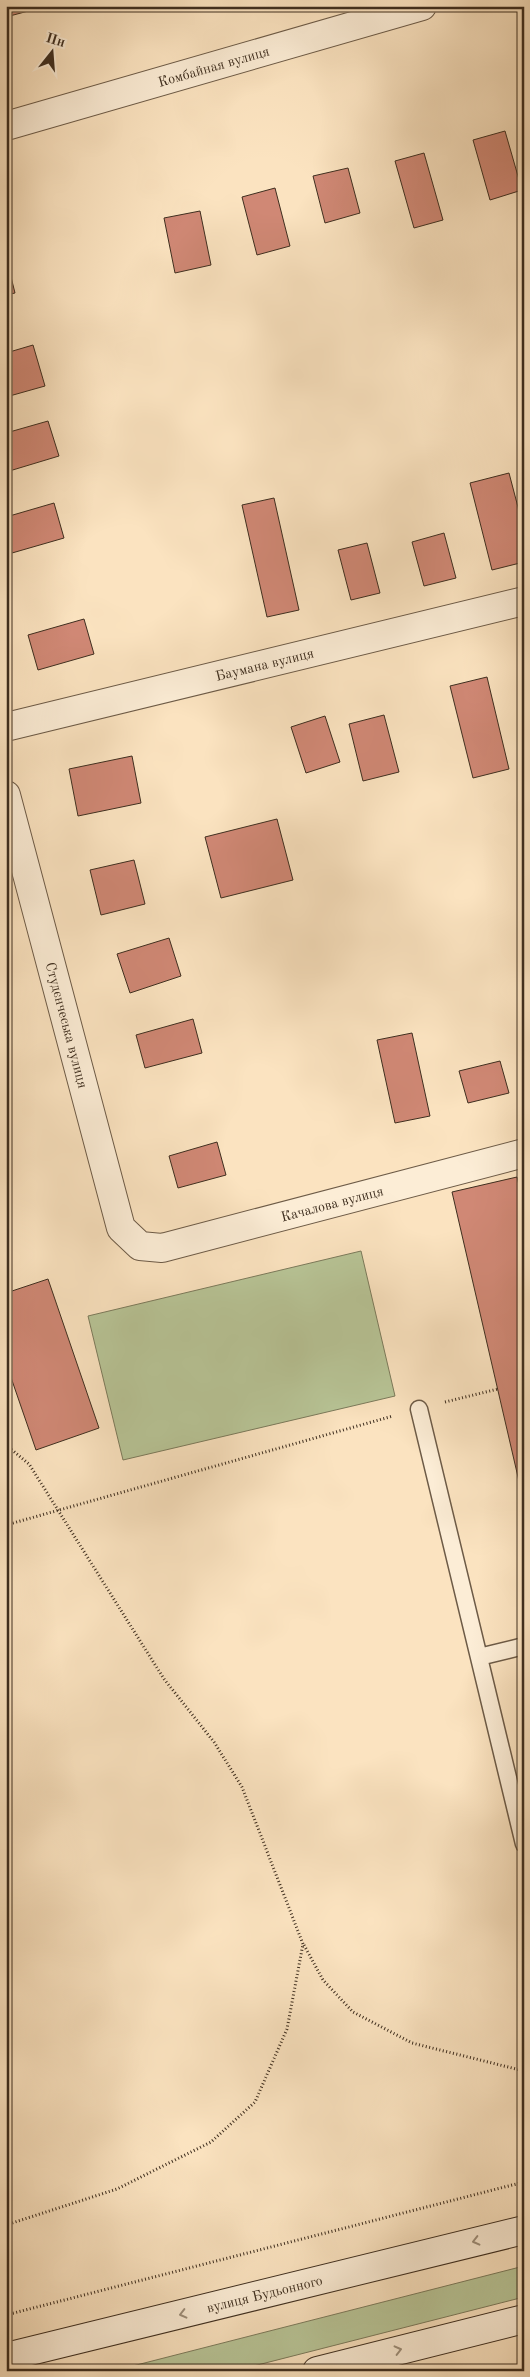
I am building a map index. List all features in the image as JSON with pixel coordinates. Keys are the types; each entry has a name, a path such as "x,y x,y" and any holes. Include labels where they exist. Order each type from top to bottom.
{"street":[{"name":"Комбайная вулиця","path":"6,126 422,6"},
{"name":"Баумана вулиця","path":"6,727 524,601"},
{"name":"Студєнчеська вулиця","path":"6,795 121,1228 140,1246"},
{"name":"Качалова вулиця","path":"140,1246 162,1248 524,1153"},
{"name":"вулиця Будьонного","path":"6,2358 524,2230"},
{"path":"317,2371 524,2319"}],"lane":[{"path":"419,1409 524,1844"},
{"path":"479,1657 524,1646"}],"path":[{"path":"6,1525 419,1409 498,1389"},
{"path":"6,1445 29,1464 164,1679 214,1742 242,1787 303,1944 323,1980 353,2012 412,2043 524,2071"},
{"path":"6,2225 126,2185 211,2142 255,2102 287,2029 303,1944"},
{"path":"6,2315 524,2182"}],"green space":[{"path":"361,1251 395,1396 123,1460 88,1316"},
{"path":"524,2266 524,2297 234,2371 113,2371"}],"building":[{"path":"6,6 47,6 6,17"},
{"path":"505,131 522,190 490,200 473,140"},
{"path":"424,153 443,220 414,228 395,161"},
{"path":"348,168 360,213 325,223 313,176"},
{"path":"275,188 290,246 257,255 242,197"},
{"path":"200,211 211,265 175,273 164,218"},
{"path":"6,257 15,293 6,295"},
{"path":"33,345 45,386 6,397 6,353"},
{"path":"48,421 59,456 6,472 6,433"},
{"path":"509,473 524,530 524,562 492,570 470,483"},
{"path":"274,498 299,610 267,617 242,505"},
{"path":"54,503 64,538 12,553 6,532 6,517"},
{"path":"444,533 456,578 424,586 412,542"},
{"path":"367,543 380,593 351,600 338,550"},
{"path":"84,619 94,654 38,670 28,635"},
{"path":"487,677 509,769 473,778 450,686"},
{"path":"384,715 399,772 363,781 349,724"},
{"path":"325,716 340,762 306,773 291,727"},
{"path":"132,756 141,803 78,816 69,769"},
{"path":"277,819 293,880 221,898 205,837"},
{"path":"134,860 145,904 101,915 90,870"},
{"path":"169,938 181,976 130,993 117,954"},
{"path":"193,1019 202,1053 145,1068 136,1035"},
{"path":"412,1033 430,1116 395,1123 377,1040"},
{"path":"500,1061 509,1093 468,1103 459,1071"},
{"path":"217,1142 226,1175 178,1188 169,1156"},
{"path":"517,1177 524,1206 524,1503 452,1192"},
{"path":"48,1279 99,1428 36,1450 6,1363 6,1293"}]}
